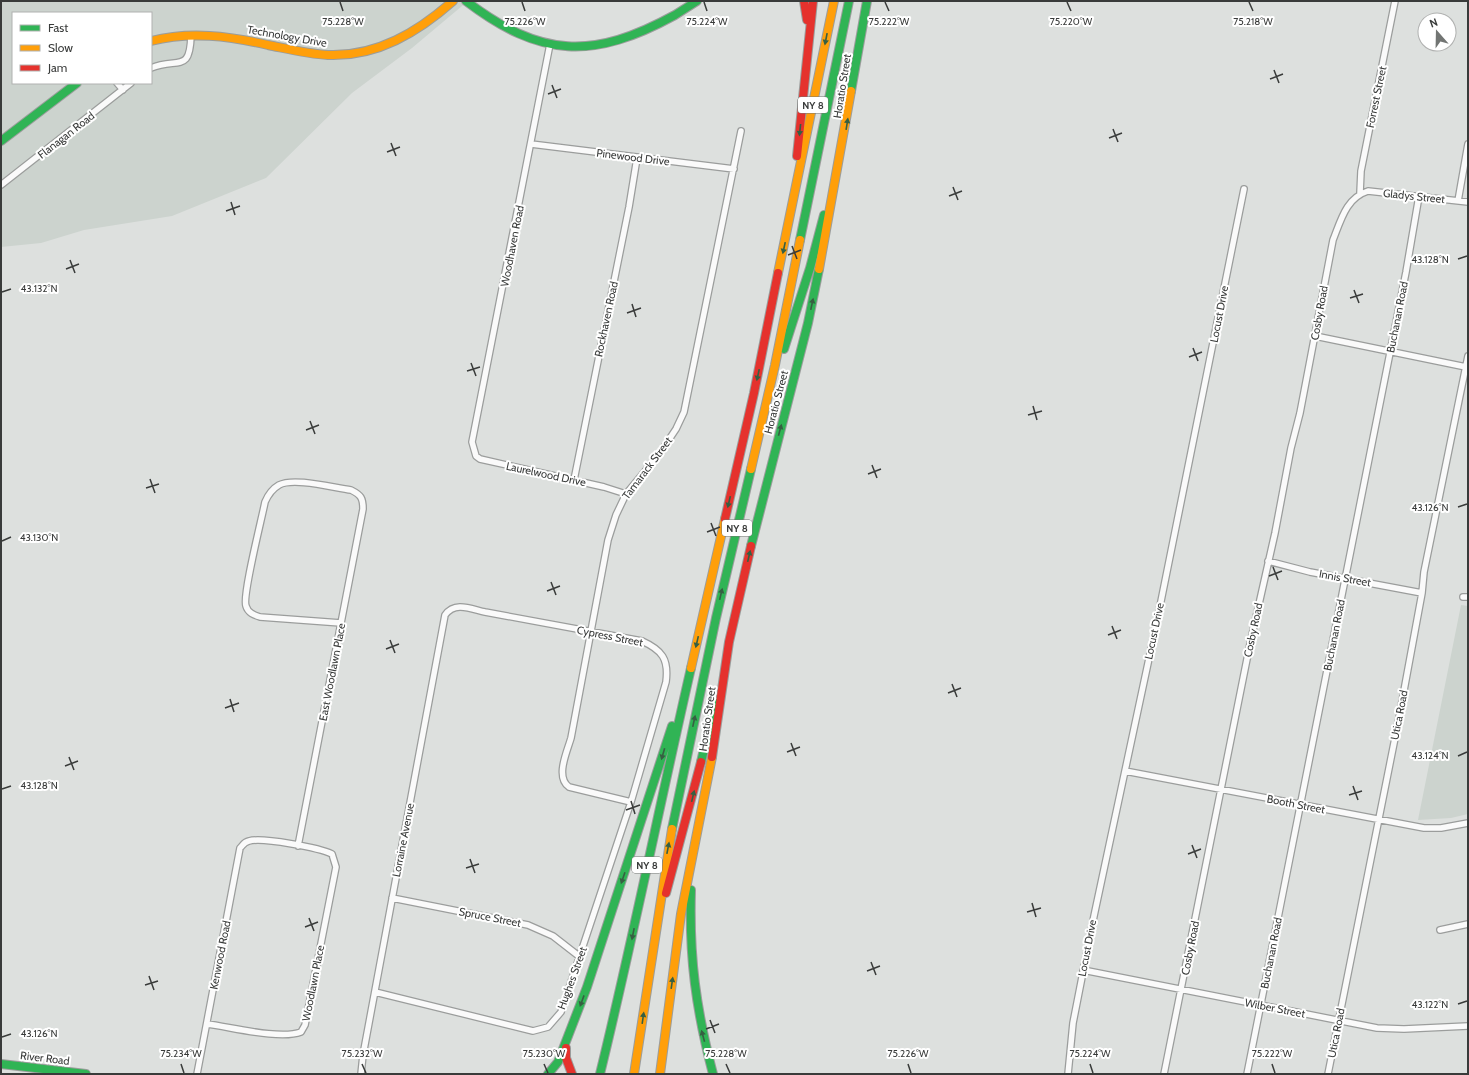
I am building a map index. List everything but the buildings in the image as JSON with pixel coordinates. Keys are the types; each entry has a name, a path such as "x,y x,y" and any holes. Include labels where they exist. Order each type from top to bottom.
{"main road":[{"name":"Technology Drive","path":"152,41 160,38 190,35 228,37 329,55 347,53 373,49 400,39 416,31 453,1"},
{"path":"466,1 484,17 500,27 528,39 550,44 578,47 611,44 633,37 656,28 696,1"},
{"path":"675,15 692,1"},
{"path":"804,1 808,36"},
{"path":"792,209 808,36 813,1"},
{"name":"NY 8","path":"603,1074 606,1054 689,677 754,393 834,1"},
{"name":"NY 8","path":"634,1074 665,868 703,676 775,365 849,1"},
{"name":"Horatio Street","path":"692,862 703,808 729,642 760,507 808,323 840,162 867,1"},
{"path":"1,141 76,84"},
{"path":"775,365 784,348 840,162"},
{"path":"656,928 690,808 714,704 724,676"},
{"path":"548,1074 558,1062 566,1044 641,828 668,738 689,677"},
{"path":"660,1074 681,914 692,862"},
{"path":"692,862 690,933 692,971 701,1029 713,1074"},
{"path":"566,1044 568,1069 572,1074"},
{"path":"600,1074 606,1054"},
{"name":"River Road","path":"1,1064 86,1074"}],"street":[{"name":"Forrest Street","path":"1360,193 1361,171 1395,1"},
{"path":"152,68 161,64 180,63 186,59 189,55 190,35"},
{"name":"Woodhaven Road","path":"472,447 550,44"},
{"path":"117,84 123,90"},
{"name":"Flanagan Road","path":"1,185 130,84"},
{"name":"Tamarack Street","path":"631,802 569,787 564,784 562,777 571,738 608,540 616,515 626,494 660,453 676,429 684,412 741,131"},
{"name":"Pinewood Drive","path":"531,144 734,170"},
{"path":"1458,201 1468,144"},
{"name":"Rockhaven Road","path":"574,480 629,207 637,158"},
{"name":"Locust Drive","path":"1068,1074 1073,1024 1083,970 1244,189"},
{"name":"Gladys Street","path":"1360,193 1368,190 1468,202"},
{"name":"Cosby Road","path":"1164,1074 1334,240 1342,216 1351,201 1360,193"},
{"name":"Buchanan Road","path":"1247,1074 1390,352 1419,196"},
{"path":"1315,336 1466,367"},
{"name":"Utica Road","path":"1328,1074 1422,593 1424,572 1468,356"},
{"name":"Laurelwood Drive","path":"472,447 476,456 480,459 574,480 626,494"},
{"name":"East Woodlawn Place","path":"298,846 363,509 362,498 358,493 351,490 302,483 290,483 275,487 265,502 245,601 246,607 251,614 258,616 341,623"},
{"name":"Innis Street","path":"1268,561 1310,572 1422,593"},
{"name":"Cypress Street","path":"451,609 464,607 642,642 654,646 660,651 665,660 667,673 666,682 631,802"},
{"name":"Lorraine Avenue","path":"361,1074 445,615 451,609"},
{"name":"Booth Street","path":"1125,771 1424,828 1441,828 1468,823"},
{"name":"Hughes Street","path":"375,992 533,1031 548,1027 561,1012 631,802"},
{"name":"Woodlawn Place","path":"207,1024 275,1034 293,1035 301,1032 305,1025 336,867 332,854 298,846 256,840 249,841"},
{"name":"Kenwood Road","path":"197,1074 240,848 244,843 249,841"},
{"name":"Spruce Street","path":"392,898 528,925 553,936 580,957"},
{"path":"1440,930 1468,924"},
{"name":"Wilber Street","path":"1083,970 1182,988 1377,1028 1404,1029 1468,1026"}],"shaded area":[{"path":"1,1 468,1 412,48 352,93 266,178 172,216 84,230 41,243 1,247"},
{"path":"1461,605 1468,606 1468,814 1451,818 1418,820"}],"traffic: fast":[{"path":"466,1 493,20 519,34 543,42 568,46 593,45 618,40 646,30 675,15"},
{"path":"675,15 697,1"},
{"path":"800,240 849,1"},
{"path":"851,91 867,1"},
{"path":"1,141 76,84"},
{"path":"784,349 810,268 824,215"},
{"path":"751,546 808,323 819,269"},
{"path":"672,829 716,618 751,469"},
{"path":"600,1074 624,973 691,668"},
{"path":"701,762 715,703"},
{"path":"548,1074 558,1062 587,987 672,726"},
{"path":"691,890 691,938 695,983 702,1027 713,1074"},
{"path":"1,1064 86,1074"}],"traffic: slow":[{"path":"152,41 195,35 224,37 313,54 346,55 380,47 396,40 426,23 453,1"},
{"path":"778,273 834,1"},
{"path":"819,269 851,91"},
{"path":"751,469 775,365 800,240"},
{"path":"691,668 725,519"},
{"path":"660,1074 681,914 712,757"},
{"path":"634,1074 672,829"}],"traffic: jam":[{"path":"804,1 807,20"},
{"path":"797,156 813,1"},
{"path":"725,519 754,393 778,273"},
{"path":"712,757 729,642 751,546"},
{"path":"666,893 701,762"},
{"path":"566,1048 566,1058 572,1074"}]}
